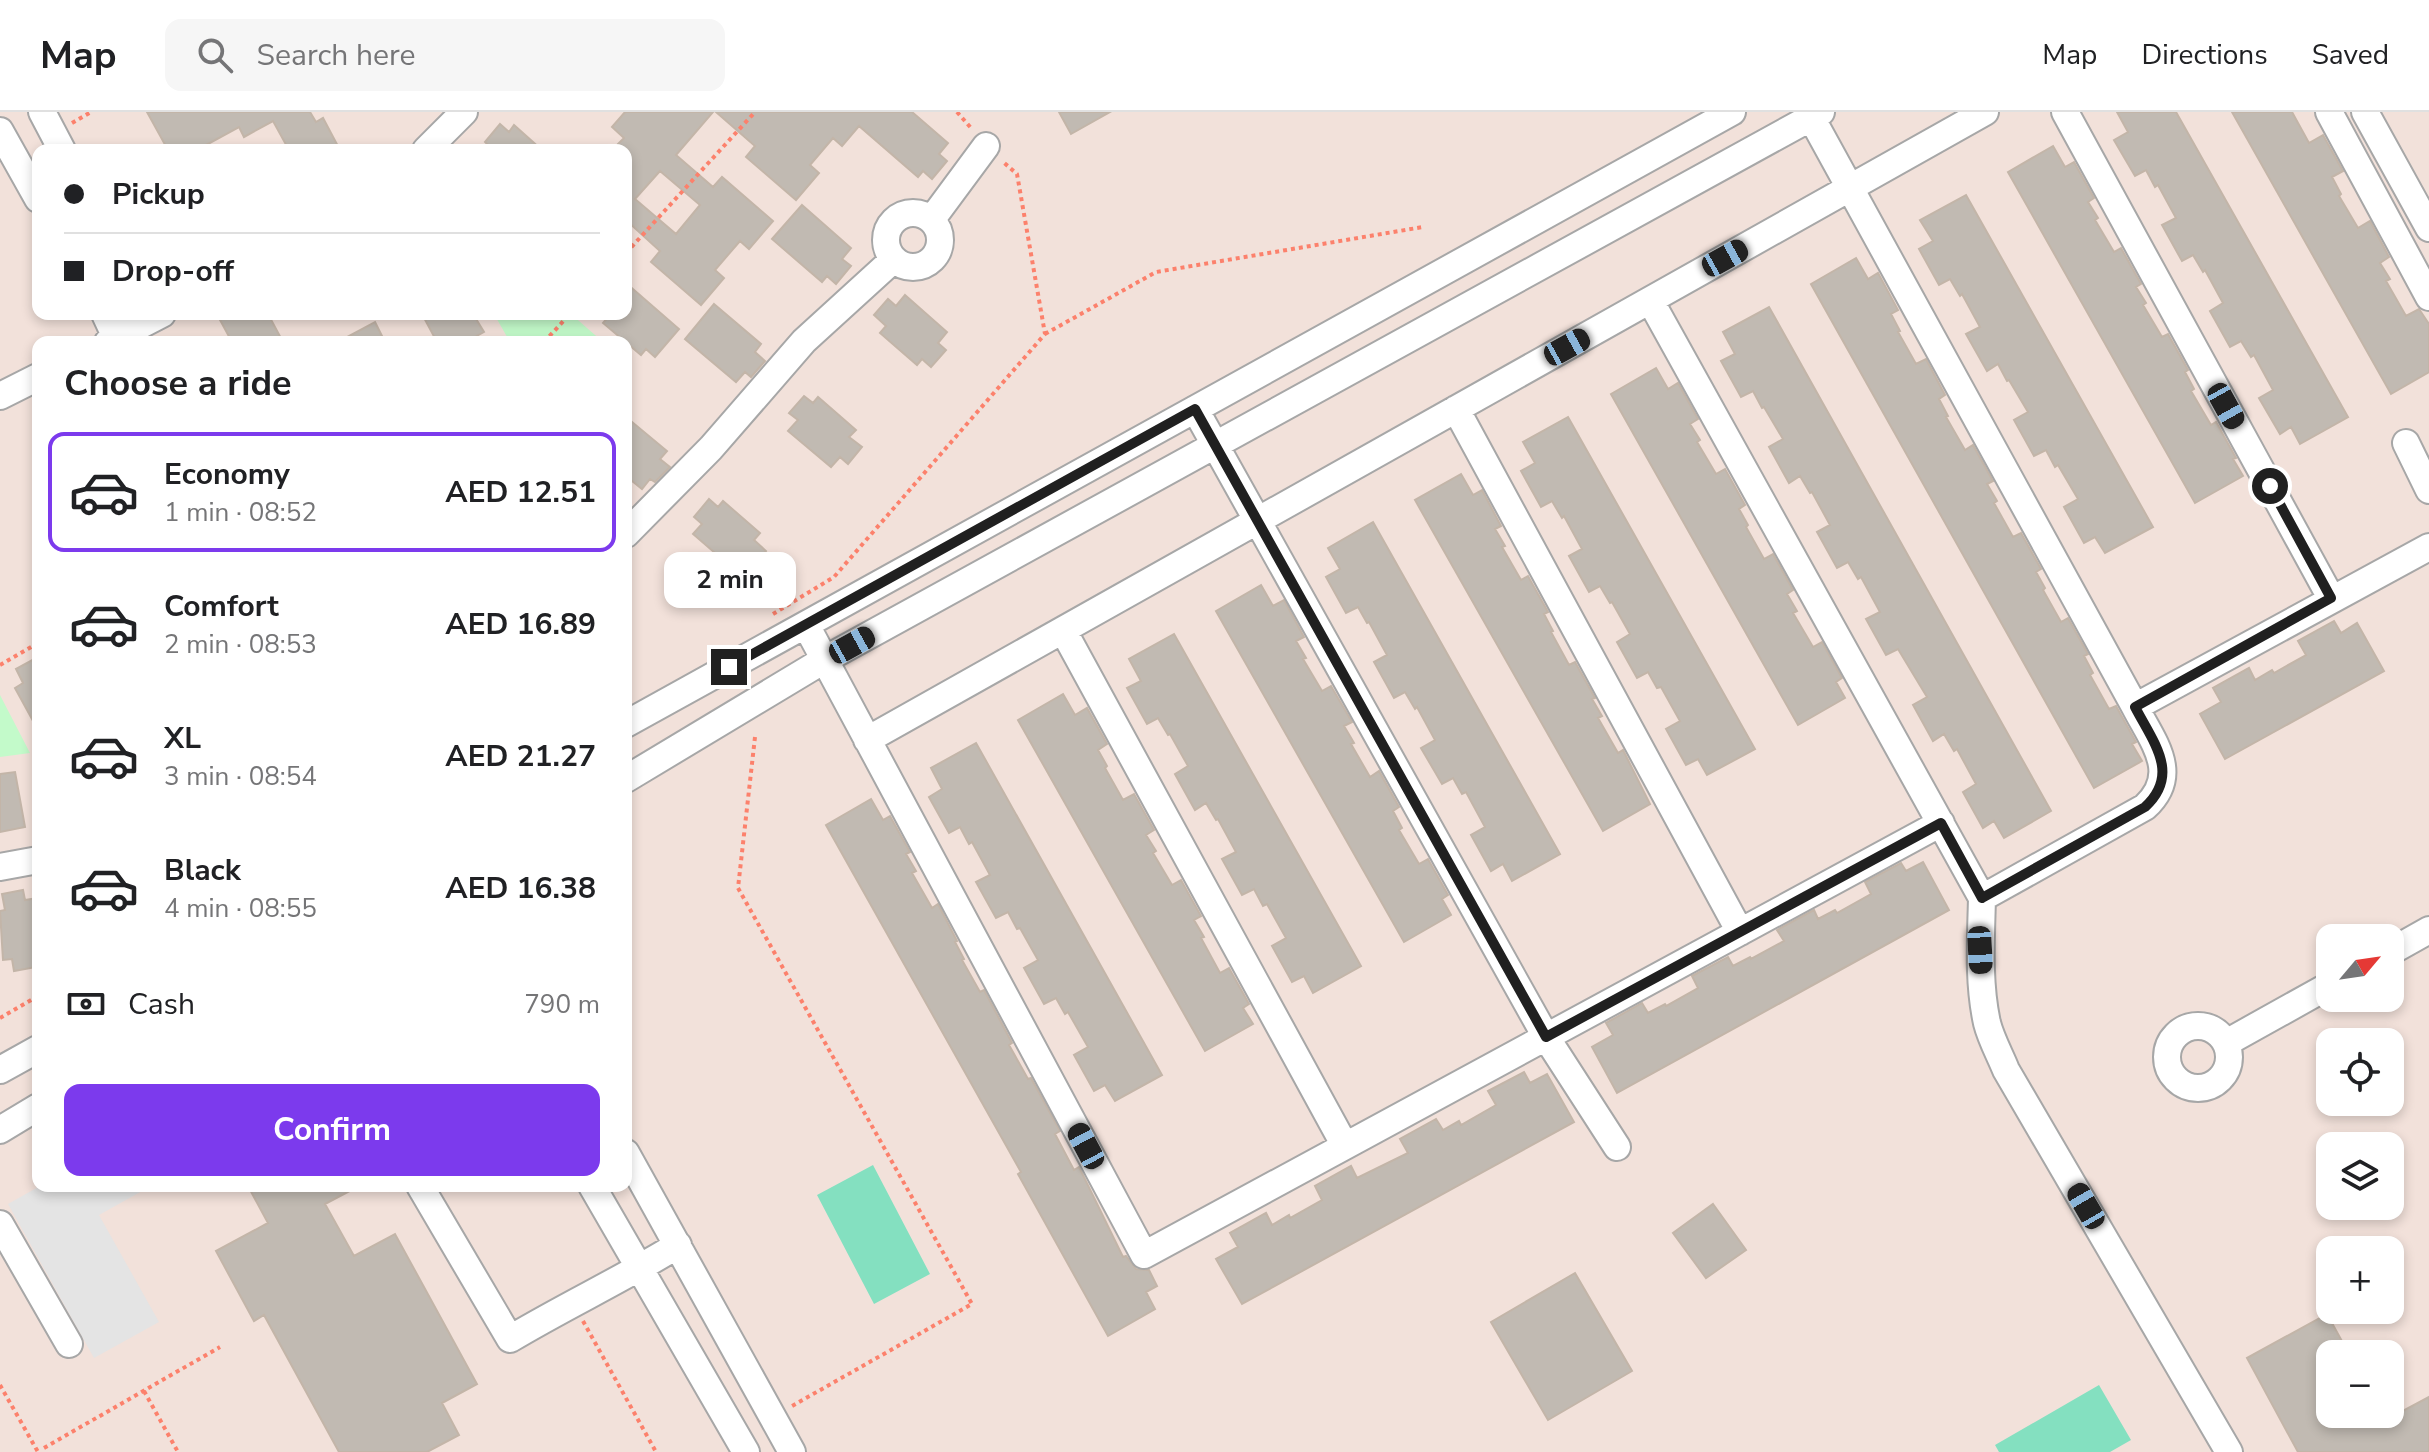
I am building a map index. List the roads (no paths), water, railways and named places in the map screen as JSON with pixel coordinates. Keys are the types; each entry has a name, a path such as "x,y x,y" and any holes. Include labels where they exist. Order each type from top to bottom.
{"street":[{"path":"42,112 59,144"},
{"path":"432,144 464,112"},
{"path":"632,721 1732,112"},
{"path":"867,740 1985,112"},
{"path":"2065,112 2331,598"},
{"path":"2329,112 2429,297"},
{"path":"2365,112 2429,228"},
{"path":"632,775 824,660 1816,115 1850,188 2135,707 2164,768 2157,796 2145,807 1982,898"},
{"path":"0,131 32,188"},
{"path":"932,219 986,146"},
{"path":"916,212 932,219 941,236 940,245 931,261 908,267 894,259 886,244 893,221 916,212"},
{"path":"632,528 711,448 804,341 894,259"},
{"path":"1650,300 1982,898 1982,997 1988,1027 2000,1055 2229,1452"},
{"path":"126,336 158,322"},
{"path":"0,396 32,380"},
{"path":"1195,409 1546,1037 1617,1147"},
{"path":"1456,409 1740,932"},
{"path":"2406,443 2429,490"},
{"path":"2135,707 2429,547"},
{"path":"806,625 1144,1255 1941,823"},
{"path":"1063,630 1345,1146"},
{"path":"0,867 32,861"},
{"path":"2404,944 2429,930"},
{"path":"2226,1043 2316,993"},
{"path":"0,1070 32,1052"},
{"path":"0,1130 32,1111"},
{"path":"632,1164 792,1452"},
{"path":"424,1192 510,1339 678,1245"},
{"path":"596,1192 746,1452"},
{"path":"0,1224 69,1344"}]}
